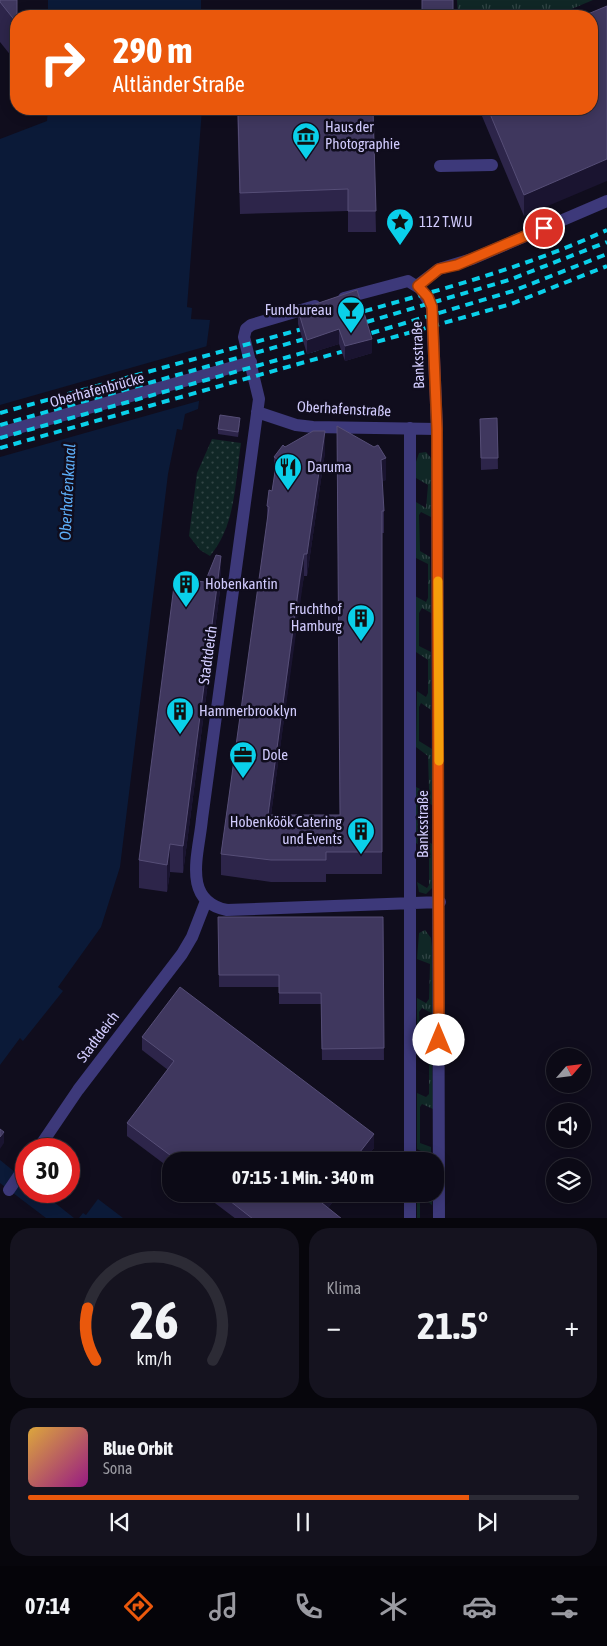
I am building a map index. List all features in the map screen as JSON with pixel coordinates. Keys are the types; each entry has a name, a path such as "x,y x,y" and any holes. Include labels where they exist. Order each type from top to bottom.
{"street":[{"path":"440,166 492,164"},
{"path":"257,412 258,390 244,337 246,330 251,325 403,282 418,286 439,269 464,262 607,201"},
{"name":"Banksstraße","path":"418,286 428,297 432,307 437,429 440,902 439,1218"},
{"name":"Oberhafenbrücke","path":"0,433 251,362"},
{"name":"Oberhafenstraße","path":"257,412 304,426 410,428"},
{"name":"Stadtdeich","path":"45,1138 78,1090 182,954 192,936 206,901 199,893 196,876 257,412"},
{"path":"410,428 437,429"},
{"name":"Banksstraße","path":"410,428 410,1152"},
{"path":"206,901 214,907 227,910 411,905 440,902"},
{"path":"9,1190 15,1181"},
{"path":"410,1202 410,1218"}],"green space":[{"path":"457,0 593,0 569,10 458,10"},
{"path":"212,439 241,443 230,517 219,544 210,556 200,550 189,536 197,473"},
{"path":"426,452 431,458 431,517 421,512 419,515 420,551 430,557 431,613 422,608 419,613 419,646 431,652 431,710 421,703 419,707 419,741 432,749 432,805 423,799 420,803 420,836 432,844 432,888 426,894 419,892 417,882 427,888 429,885 429,851 416,843 416,787 426,792 429,789 428,756 416,747 417,691 426,697 428,693 428,660 416,652 415,596 426,602 428,598 428,564 416,558 416,502 426,508 428,485 416,478 416,462 419,453"},
{"path":"425,930 431,938 432,947 433,1014 422,1008 419,1012 421,1046 432,1052 433,1109 422,1104 420,1107 420,1143 431,1147 431,1152 423,1152 417,1149 417,1093 426,1097 429,1094 429,1060 417,1054 417,998 426,1003 429,999 430,964 417,959 419,933"},
{"path":"417,1202 420,1202 420,1218 417,1218"}],"water":[{"path":"48,0 201,0 201,10 48,10"},
{"name":"Oberhafenkanal","path":"48,115 202,115 187,307 192,308 191,319 210,320 198,409 185,414 182,430 177,429 168,474 120,867 101,927 58,987 63,991 23,1041 20,1038 0,1065 0,139 47,121"},
{"path":"0,1160 15,1172 15,1194 0,1183"},
{"path":"98,1199 123,1218 79,1218 83,1213 86,1215"},
{"path":"26,1203 55,1203 74,1218 46,1218"}],"pier":[{"path":"211,345 202,400 0,457 0,405"}],"building":[{"path":"0,0 17,0 17,10 10,10 10,14"},
{"path":"422,0 453,0 453,10 422,10"},
{"path":"607,6 607,159 524,195 491,115 598,115 597,10"},
{"name":"Haus der Photographie","path":"238,115 373,115 376,211 348,211 348,189 240,193"},
{"path":"357,290 372,339 345,346 339,329 307,340 298,310"},
{"path":"220,415 240,418 238,432 218,429"},
{"path":"497,418 498,458 481,458 480,419"},
{"name":"Fruchthof Hamburg","path":"337,426 374,447 378,445 386,458 381,460 384,511 382,511 382,852 326,852 326,860 271,860 221,854 269,507 267,506 269,490 272,491 277,459 274,457 283,445 285,447 313,431 325,431 307,554 304,554 300,577 268,815 340,815"},
{"name":"Hammerbrooklyn","path":"216,555 221,556 183,846 170,844 167,865 139,860 175,578 205,582"},
{"path":"218,917 383,917 384,1048 322,1049 321,993 279,993 279,975 219,975"},
{"path":"180,987 374,1134 360,1152 166,1152 127,1123 174,1061 142,1037"},
{"path":"0,1129 4,1132 0,1137"},
{"path":"231,1202 323,1202 341,1218 252,1218"}],"railway":[{"path":"351,315 513,267 576,244 607,230"},
{"path":"353,326 509,280 607,242"},
{"path":"358,337 513,291 607,254"},
{"path":"0,448 511,304 607,266"},
{"path":"0,413 313,326"},
{"path":"0,425 315,336"},
{"path":"0,438 320,348"}],"slow traffic":[{"path":"438,581 439,761"}],"place":[{"name":"Haus der Photographie","path":"306,160"},
{"name":"112 T.W.U","path":"400,246"},
{"name":"Fundbureau","path":"351,334"},
{"name":"Daruma","path":"288,491"},
{"name":"Hobenkantin","path":"186,608"},
{"name":"Fruchthof Hamburg","path":"361,642"},
{"name":"Hammerbrooklyn","path":"180,735"},
{"name":"Dole","path":"243,779"},
{"name":"Hobenköök Catering und Events","path":"361,855"}],"route":[{"path":"439,1040 437,429 432,307 425,292 418,286 432,272 457,265 544,228"}]}
